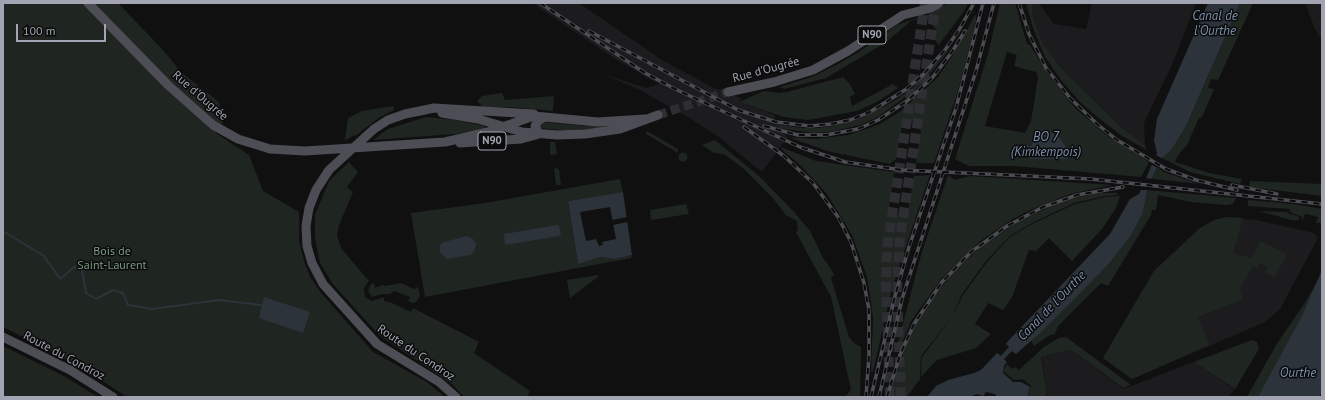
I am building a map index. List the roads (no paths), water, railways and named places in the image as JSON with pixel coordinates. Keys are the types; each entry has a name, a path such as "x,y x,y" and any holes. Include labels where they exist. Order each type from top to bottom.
{"main road":[{"name":"Rue d'Ougrée","path":"88,3 168,85 213,125 238,139 270,149 291,151 445,142 459,144 532,138 538,134 568,135 597,133 626,128 658,115"},
{"name":"Rue d'Ougrée","path":"915,12 929,3"},
{"name":"Rue d'Ougrée","path":"728,92 774,82 813,70 848,51 896,19 931,8 939,3"},
{"name":"Route du Condroz","path":"456,397 439,382 382,348 364,331 323,284 312,263 307,246 306,226 309,208 316,190 324,176 366,136 388,120 434,108 536,114 544,117"},
{"name":"Route du Condroz","path":"415,112 453,115 505,126 522,132 538,134"},
{"name":"Rue d'Ougrée","path":"445,142 505,126 527,117 598,122 645,119"},
{"path":"538,134 535,126 538,121 544,117"},
{"name":"Route du Condroz","path":"3,337 70,370 113,397"}],"water":[{"name":"Canal de l'Ourthe","path":"1208,3 1240,3 1186,126 1172,149 1162,158 1157,167 1147,190 1143,213 1130,237 1107,266 1039,334 1016,354 1012,351 1004,359 1007,362 1004,366 1003,373 1013,382 1021,382 1030,387 1027,397 997,397 995,394 986,392 983,396 977,394 970,397 927,397 936,386 948,380 981,370 997,353 1001,356 1009,347 1006,344 1009,340 1110,234 1130,199 1139,194 1157,153 1154,141 1157,119"},
{"name":"BO 7 (Kimkempois)","path":"1035,129 1047,130 1059,137 1065,146 1068,159 1030,159 1030,155 1016,150 1017,146 1032,146"},
{"path":"623,192 632,255 615,259 601,257 578,264 568,201","holes":["610,207 616,239 602,242 603,245 599,246 596,239 586,241 580,212"]},
{"path":"557,225 559,226 561,234 559,236 505,245 504,234"},
{"path":"467,236 473,239 476,244 474,252 470,255 447,259 440,253 440,245 444,242"},
{"name":"Ourthe","path":"1322,270 1322,392 1319,397 1258,397 1302,316"},
{"path":"264,297 310,312 303,333 259,318"}],"waterway":[{"path":"3,231 44,256 60,279 74,267 82,270 86,293 96,299 113,290 123,293 128,305 152,309 219,300 261,305"}],"tunnel":[{"path":"890,397 886,286 887,248 925,3"},
{"path":"901,397 897,292 900,237 936,3"},
{"path":"658,115 728,92"}],"railway":[{"path":"540,3 645,73 675,89 800,147 845,162 902,170 1091,179 1322,204"},
{"path":"589,31 738,110 776,122 810,126 850,120 870,112 905,90 922,76 945,50 959,30 974,3"},
{"path":"871,397 895,296 909,247 956,108 983,3"},
{"path":"879,397 902,299 976,71 994,3"},
{"path":"1019,3 1029,34 1046,68 1070,98 1097,124 1117,140 1166,169 1196,180 1237,190"},
{"path":"764,126 798,135 826,135 858,129 878,120 907,101 932,78 952,52 965,31"},
{"path":"744,127 784,156 813,183 838,217 851,242 864,283 869,310 869,356 866,396"},
{"path":"1232,185 1277,194"},
{"path":"887,397 900,355 914,324 942,282 971,252 1007,226 1043,207 1077,195 1123,187"}],"park label":[{"name":"Bois de Saint-Laurent","path":"112,259"}]}
